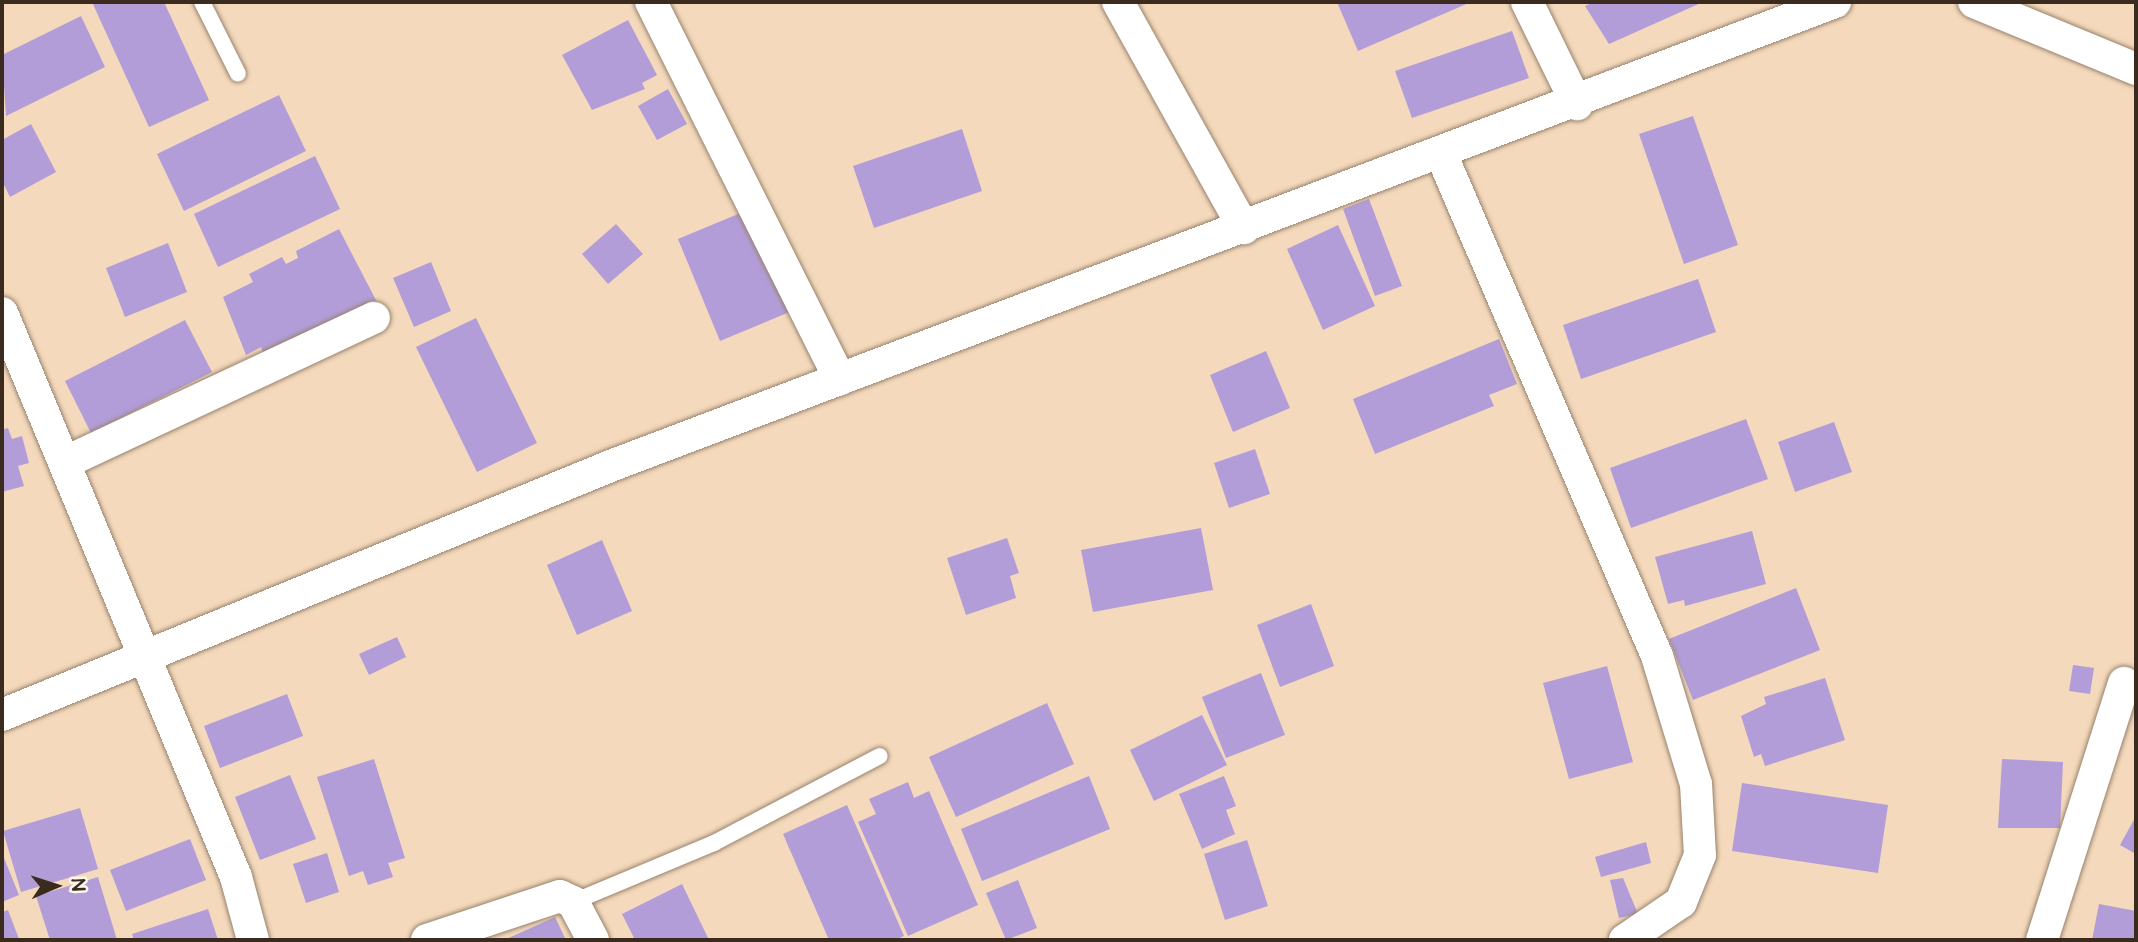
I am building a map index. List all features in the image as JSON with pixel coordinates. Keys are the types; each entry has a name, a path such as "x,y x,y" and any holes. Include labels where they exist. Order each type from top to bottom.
{"street":[{"path":"651,2 840,379"},
{"path":"1118,2 1244,228"},
{"path":"1527,2 1577,104"},
{"path":"2,715 145,655 840,379 1442,156 1835,2"},
{"path":"1974,2 2136,69"},
{"path":"1442,156 1657,656 1696,784 1700,855 1681,902 1625,940"},
{"path":"2,313 236,877 253,940"},
{"path":"66,462 374,318"},
{"path":"2042,940 2124,683"},
{"path":"427,940 560,896 573,902 593,940"}],"lane":[{"path":"202,2 238,74"},
{"path":"573,902 714,843 880,756"}],"building":[{"path":"92,2 164,2 209,100 149,127"},
{"path":"1337,2 1471,2 1358,51"},
{"path":"1594,2 1703,2 1609,44 1585,6"},
{"path":"81,16 105,67 6,116 2,55"},
{"path":"628,20 657,75 642,83 645,89 592,110 562,55"},
{"path":"1512,31 1529,78 1412,118 1395,71"},
{"path":"668,89 687,124 657,140 638,106"},
{"path":"279,95 306,151 184,211 157,154"},
{"path":"1693,116 1738,245 1684,264 1639,134"},
{"path":"31,124 56,172 10,197 2,181 2,140"},
{"path":"962,129 982,191 874,228 853,166"},
{"path":"315,156 340,209 218,267 194,214"},
{"path":"1369,199 1402,286 1375,296 1343,209"},
{"path":"750,209 792,311 720,341 678,239"},
{"path":"616,224 643,254 608,284 582,254"},
{"path":"1338,225 1375,306 1323,330 1287,249"},
{"path":"339,229 379,306 265,357 261,347 246,355 223,297 253,282 249,274 282,257 286,264 298,258 296,251"},
{"path":"168,243 187,292 125,317 106,268"},
{"path":"431,262 451,311 414,327 393,278"},
{"path":"1698,279 1716,332 1581,379 1563,325"},
{"path":"476,318 537,443 477,472 416,347"},
{"path":"185,320 212,372 91,433 65,381"},
{"path":"1499,339 1517,384 1489,395 1494,406 1375,454 1353,399"},
{"path":"1266,351 1290,408 1233,432 1210,375"},
{"path":"1746,419 1768,479 1631,528 1610,468"},
{"path":"1834,422 1852,472 1795,492 1778,442"},
{"path":"8,428 12,439 22,436 29,463 18,466 24,486 2,492 2,430"},
{"path":"1255,449 1270,494 1229,508 1214,463"},
{"path":"1201,528 1213,590 1093,612 1081,550"},
{"path":"1752,531 1766,584 1685,606 1684,600 1668,604 1655,557"},
{"path":"1007,538 1019,573 1010,576 1016,598 966,615 947,558"},
{"path":"602,540 632,611 577,635 547,565"},
{"path":"1796,588 1820,650 1693,700 1669,639"},
{"path":"1311,604 1334,666 1280,687 1257,625"},
{"path":"397,637 406,657 369,675 359,654"},
{"path":"2073,665 2094,668 2090,694 2069,691"},
{"path":"1607,666 1633,762 1569,779 1543,683"},
{"path":"1261,673 1285,735 1226,758 1202,697"},
{"path":"1825,678 1845,740 1765,766 1761,754 1754,757 1741,716 1766,704 1764,697"},
{"path":"287,694 303,736 220,768 204,726"},
{"path":"1047,703 1074,764 956,817 929,757"},
{"path":"1202,715 1227,765 1154,801 1130,750"},
{"path":"374,759 405,858 388,863 393,877 368,885 363,871 349,876 317,777"},
{"path":"2002,759 2063,762 2060,828 1998,828"},
{"path":"290,775 316,839 260,860 235,797"},
{"path":"1089,776 1110,829 982,881 961,829"},
{"path":"1224,776 1236,806 1226,810 1235,834 1202,849 1179,794"},
{"path":"908,782 914,798 929,791 978,905 908,936 858,822 876,814 869,799"},
{"path":"1742,783 1888,805 1878,873 1732,851"},
{"path":"847,805 904,936 895,940 829,940 783,834"},
{"path":"80,808 98,869 21,892 3,831"},
{"path":"2136,816 2136,854 2120,845"},
{"path":"190,839 206,880 126,911 110,870"},
{"path":"1247,840 1268,906 1225,920 1204,854"},
{"path":"1646,842 1651,863 1601,877 1595,857"},
{"path":"2,853 19,895 2,902"},
{"path":"327,853 339,892 306,903 293,864"},
{"path":"98,877 117,940 50,940 36,896"},
{"path":"1623,878 1638,914 1619,918 1610,880"},
{"path":"1018,880 1037,928 1006,940 986,893"},
{"path":"682,884 709,940 635,940 622,914"},
{"path":"2099,904 2136,911 2136,940 2092,940"},
{"path":"208,909 218,940 134,940 132,934"},
{"path":"8,910 19,939 2,940 2,912"},
{"path":"555,917 566,940 504,940"}]}
